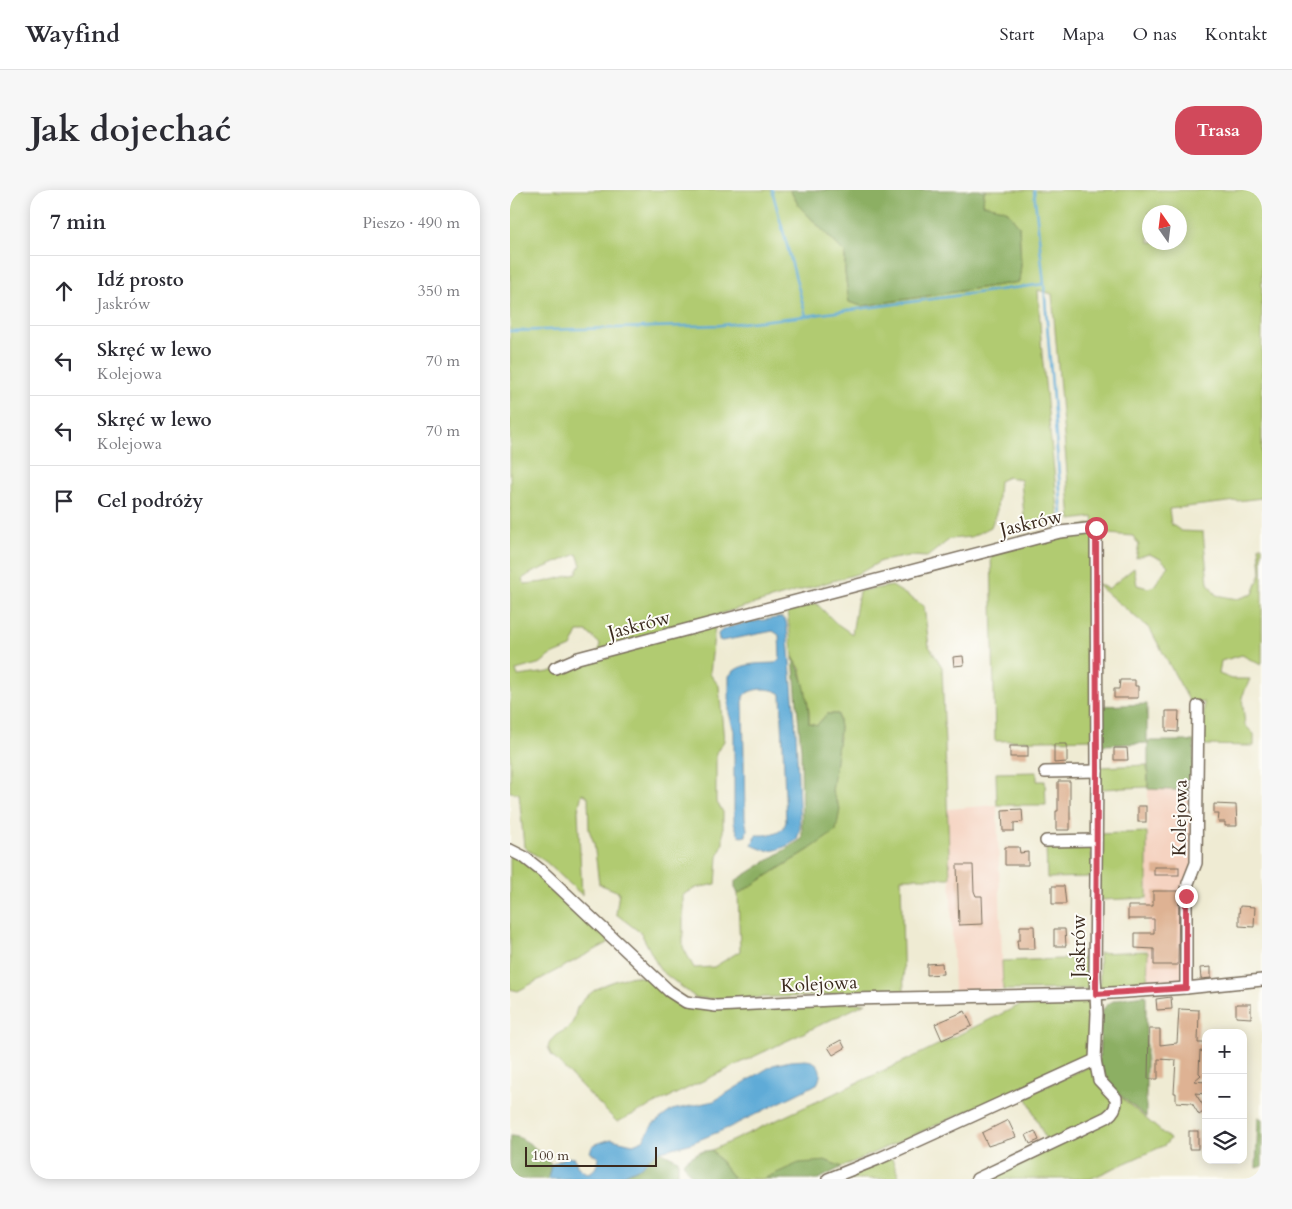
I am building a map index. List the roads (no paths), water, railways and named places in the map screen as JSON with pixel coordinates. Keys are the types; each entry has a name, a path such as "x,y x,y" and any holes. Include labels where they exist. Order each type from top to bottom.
{"street":[{"name":"Jaskrów","path":"555,668 587,656 1060,532 1096,528 1097,1013 1095,1060 1099,1080 1116,1098 1116,1102 1114,1110 1107,1117 977,1179"},
{"name":"Kolejowa","path":"1186,988 1186,896 1188,883 1196,863 1198,706"},
{"path":"1045,772 1097,771"},
{"path":"1046,841 1096,840"},
{"name":"Kolejowa","path":"510,850 524,857 543,872 669,991 680,999 693,1004 716,1006 850,999 1096,994 1186,988 1262,980"},
{"path":"828,1179 878,1159 1095,1060"}],"water":[{"path":"781,617 786,621 787,627 796,732 800,828 797,840 780,849 765,850 752,845 756,835 770,835 778,832 784,827 786,822 781,694 772,690 761,689 751,691 743,697 745,818 747,829 746,836 741,837 734,823 734,731 729,713 729,676 733,671 744,666 775,663 780,658 779,635 773,631 722,641 719,640 718,634 737,625"},
{"path":"809,1060 815,1063 820,1071 817,1084 728,1128 689,1144 660,1151 642,1166 614,1179 548,1179 551,1165 566,1157 575,1158 577,1166 586,1173 592,1171 599,1158 590,1152 593,1145 611,1139 633,1144 643,1140 653,1124 672,1110 714,1101 773,1065 790,1061"}],"waterway":[{"path":"772,190 806,316"},
{"path":"1034,190 1044,284 1063,527"},
{"path":"510,331 721,325 806,316 1044,284"}]}
